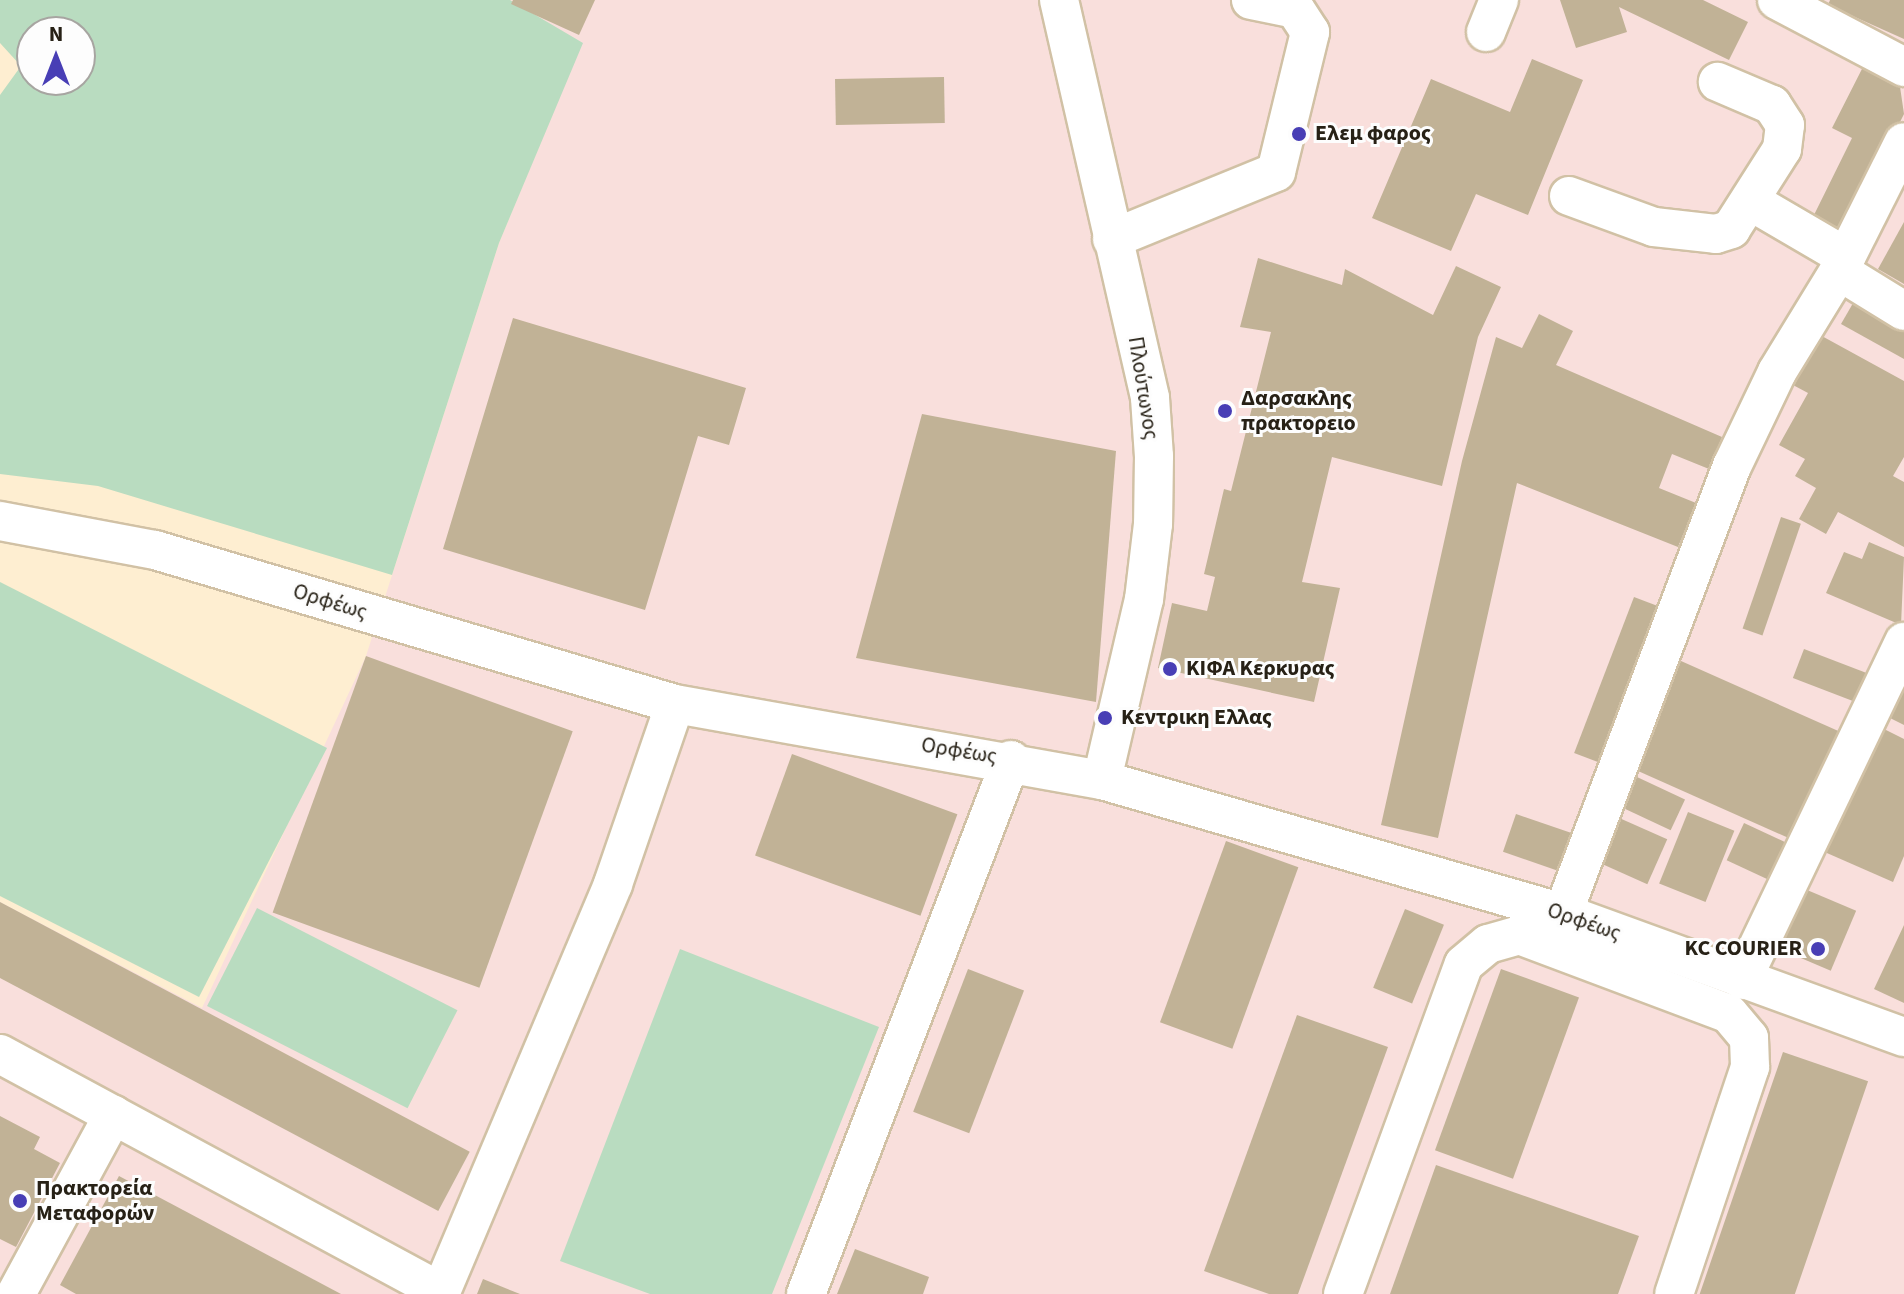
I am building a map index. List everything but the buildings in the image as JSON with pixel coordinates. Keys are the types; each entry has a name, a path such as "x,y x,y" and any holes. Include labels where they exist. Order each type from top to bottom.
{"street":[{"name":"Πλούτωνος","path":"1059,0 1150,398 1153,524 1134,656 1102,780"},
{"path":"1112,239 1276,172 1310,32 1295,9 1251,0"},
{"path":"1777,0 1904,67"},
{"path":"1569,196 1654,227 1704,234 1731,229 1752,202 1782,149 1785,125 1772,105 1718,82"},
{"path":"1563,913 1732,466 1777,372 1842,264 1904,142"},
{"path":"1752,202 1904,311"},
{"name":"Ορφέως","path":"0,521 155,550 675,704 1011,760 1102,780 1563,913 1904,1037"},
{"path":"1742,980 1904,642"},
{"path":"0,1054 440,1293 613,884 675,704"},
{"path":"806,1294 1011,760"},
{"path":"1343,1294 1464,964 1488,944 1519,935 1729,1014 1749,1038 1750,1067 1674,1294"},
{"path":"16,1294 113,1115"}],"shaded area":[{"path":"510,0 1904,0 1904,1294 0,1294 0,902 202,1008 366,656 499,243 582,43"}],"green space":[{"path":"0,0 510,0 583,43 499,243 392,575 98,486 0,474 0,95 16,73 16,96 96,96 96,16 16,16 16,61 0,43"},
{"path":"0,582 327,748 199,997 0,896"},
{"path":"257,908 457,1010 408,1108 207,1006"},
{"path":"680,949 879,1027 772,1294 650,1294 560,1261"}],"place":[{"name":"Ελεμ φαρος","path":"1299,134"},
{"name":"Δαρσακλης πρακτορειο","path":"1225,411"},
{"name":"ΚΙΦΑ Κερκυρας","path":"1170,669"},
{"name":"Κεντρικη Ελλας","path":"1105,718"},
{"name":"KC COURIER","path":"1818,949"},
{"name":"Πρακτορεία Μεταφορών","path":"20,1201"}]}
